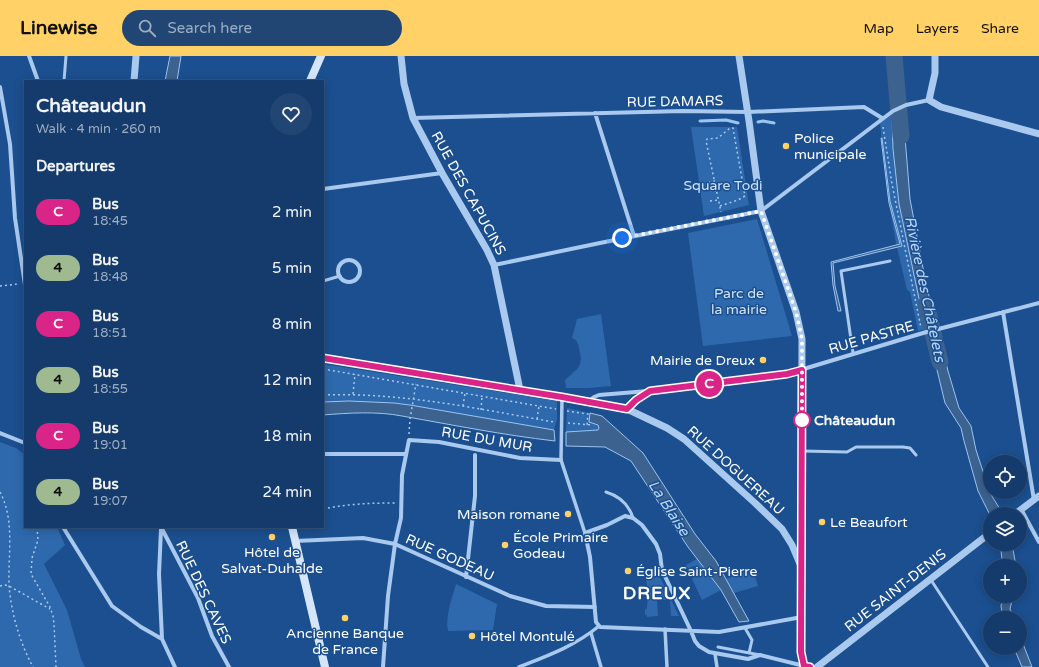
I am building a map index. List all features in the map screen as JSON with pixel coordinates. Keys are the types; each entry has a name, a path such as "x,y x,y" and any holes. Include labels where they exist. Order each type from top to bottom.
{"main road":[{"path":"310,80 321,56"},
{"path":"292,528 325,667"}],"street":[{"path":"29,56 38,80"},
{"path":"134,80 136,56"},
{"name":"RUE DES CAPUCINS","path":"401,56 404,84 413,118 494,265 520,390"},
{"path":"739,56 761,211 796,312 802,339 801,568"},
{"path":"929,100 935,73 935,56"},
{"path":"0,87 10,144 14,218 24,278"},
{"path":"494,265 761,211 882,118 893,110 906,105 929,100 941,107 1039,134"},
{"name":"RUE DAMARS","path":"413,118 683,111 748,112 864,107 882,118"},
{"path":"595,113 634,236"},
{"path":"324,189 442,173"},
{"path":"352,260 358,264 360,274 355,280 345,281 340,276 338,269 345,261 352,260"},
{"name":"RUE PASTRE","path":"588,402 599,395 650,391 787,374 923,333 1039,302"},
{"path":"1003,312 1036,498 1024,507"},
{"name":"RUE DOGUEREAU","path":"324,358 627,409 667,428 684,439 755,503 786,535 801,568 801,652 806,667"},
{"path":"627,409 636,400 650,391"},
{"path":"562,397 560,430 561,460 585,533 590,557 596,622 599,626 719,632 802,617"},
{"path":"0,433 24,443"},
{"path":"383,667 388,596 395,544 401,518 402,475 409,440"},
{"name":"RUE DU MUR","path":"409,440 439,442 520,458 561,460"},
{"path":"324,454 405,454"},
{"path":"466,577 475,496 474,455"},
{"path":"585,533 627,516 633,518 645,529 656,544 660,554 662,570 695,641 705,651 748,659 760,655 806,667"},
{"path":"1027,525 1039,542"},
{"path":"64,528 112,606 141,627 162,638"},
{"path":"161,528 159,574 162,638 175,667"},
{"name":"RUE DES CAVES","path":"161,528 198,598 212,636 229,667"},
{"name":"RUE GODEAU","path":"295,541 363,538 395,544 510,596 546,606 595,607"},
{"name":"RUE SAINT-DENIS","path":"817,667 983,538"},
{"path":"519,667 562,650 591,633 599,626"},
{"path":"665,629 667,667"},
{"path":"591,633 601,667"},
{"path":"715,654 717,667"}],"lane":[{"path":"64,80 66,56"},
{"path":"853,353 841,271 890,261"},
{"path":"324,281 340,276"},
{"path":"802,451 847,452 856,447 903,447 910,448 916,455"},
{"path":"606,492 615,495 626,504 633,518"},
{"path":"931,579 988,667"},
{"path":"745,628 752,640 749,653"},
{"path":"718,647 760,655"}],"path":[{"path":"882,118 892,184 923,333"},
{"path":"720,206 745,196 733,128 730,128 718,138 707,139 706,141 722,218"},
{"path":"715,180 710,182 708,189 712,191 717,190"},
{"path":"710,201 718,199"},
{"path":"0,286 24,284"},
{"path":"324,369 588,414 587,425"},
{"path":"409,440 410,419 418,373"},
{"path":"353,394 355,374"},
{"path":"463,406 465,393"},
{"path":"324,395 353,394 413,399 537,419 592,425"},
{"path":"481,410 482,396"},
{"path":"537,419 538,406"},
{"path":"0,492 6,505 10,523 9,586 15,620 23,646 33,667"},
{"path":"324,509 360,504 401,503"},
{"path":"37,528 38,540 32,558 31,574 50,608 54,624 56,667"},
{"path":"0,586 9,586 50,608"}],"green space":[{"path":"897,111 899,181 929,328 918,331 910,292 907,290 896,243 887,192 880,123"},
{"name":"Square Todi","path":"691,127 737,127 749,205 704,216"},
{"name":"Parc de la mairie","path":"757,219 792,336 703,346 688,233"},
{"path":"601,314 611,386 566,388 565,380 579,367 581,360 578,345 572,338 577,319"},
{"path":"324,364 557,401 557,420 554,430 394,403 349,401 324,402"},
{"path":"567,408 590,413 589,422 598,425 598,430 566,432"},
{"path":"0,442 16,448 24,454 24,528 57,528 65,545 44,564 67,610 81,659 85,667 0,667"},
{"path":"697,559 721,590 702,600 692,579 694,577 693,573 697,571 694,566 687,569 686,565"},
{"path":"753,570 758,586 734,593 726,579 736,574"},
{"path":"646,573 658,573 679,616 671,616 670,600 657,600 658,616 647,617 647,615 645,615 648,592"},
{"path":"456,584 497,604 493,630 448,631 448,613"}],"water":[{"path":"170,56 181,56 177,80 165,80"},
{"path":"887,56 898,56 902,97 891,98"},
{"path":"903,112 910,199 926,284 936,324 925,327 899,204 893,149 892,117"},
{"path":"881,138 890,201 902,246 833,263 835,286 841,311 838,311 833,285 831,262 900,244 889,203"},
{"path":"940,338 959,408 971,426 976,450 983,472 983,499 994,499 999,507 986,507 978,491 961,428 945,403 930,341"},
{"path":"349,401 410,405 554,430 555,441 497,433 392,414 362,413 324,415 324,402"},
{"name":"La Blaise","path":"590,413 602,416 643,453 695,534 716,561 749,621 739,622 721,590 688,547 631,461 605,447 566,446 566,432 598,430 598,425 589,422"},
{"path":"1001,551 1013,551 1015,559 1002,559"},
{"path":"1002,603 1011,603 1011,611 1002,611"},
{"path":"1027,654 1032,667 1022,667 1017,655"}],"waterway":[{"name":"Rivière des Châtelets","path":"894,56 901,136"},
{"path":"700,121 726,120 738,123"},
{"path":"758,122 763,121 774,123"},
{"name":"Rivière des Châtelets","path":"926,304 940,362"}],"bus line":[{"name":"C","path":"324,358 408,371 627,409 641,396 650,391 787,374 802,370 801,652 804,666 810,667"}],"place":[{"name":"Police municipale","path":"786,146"},
{"name":"Mairie de Dreux","path":"763,360"},
{"name":"Châteaudun","path":"802,420"},
{"name":"Maison romane","path":"568,514"},
{"name":"Le Beaufort","path":"822,522"},
{"name":"Hôtel de Salvat-Duhalde","path":"272,537"},
{"name":"École Primaire Godeau","path":"505,545"},
{"name":"Église Saint-Pierre","path":"628,571"},
{"name":"Ancienne Banque de France","path":"345,618"},
{"name":"Hôtel Montulé","path":"472,636"}],"district":[{"name":"DREUX","path":"657,593"}],"route":[{"path":"622,238 761,211 796,312 802,339 802,420"}]}
